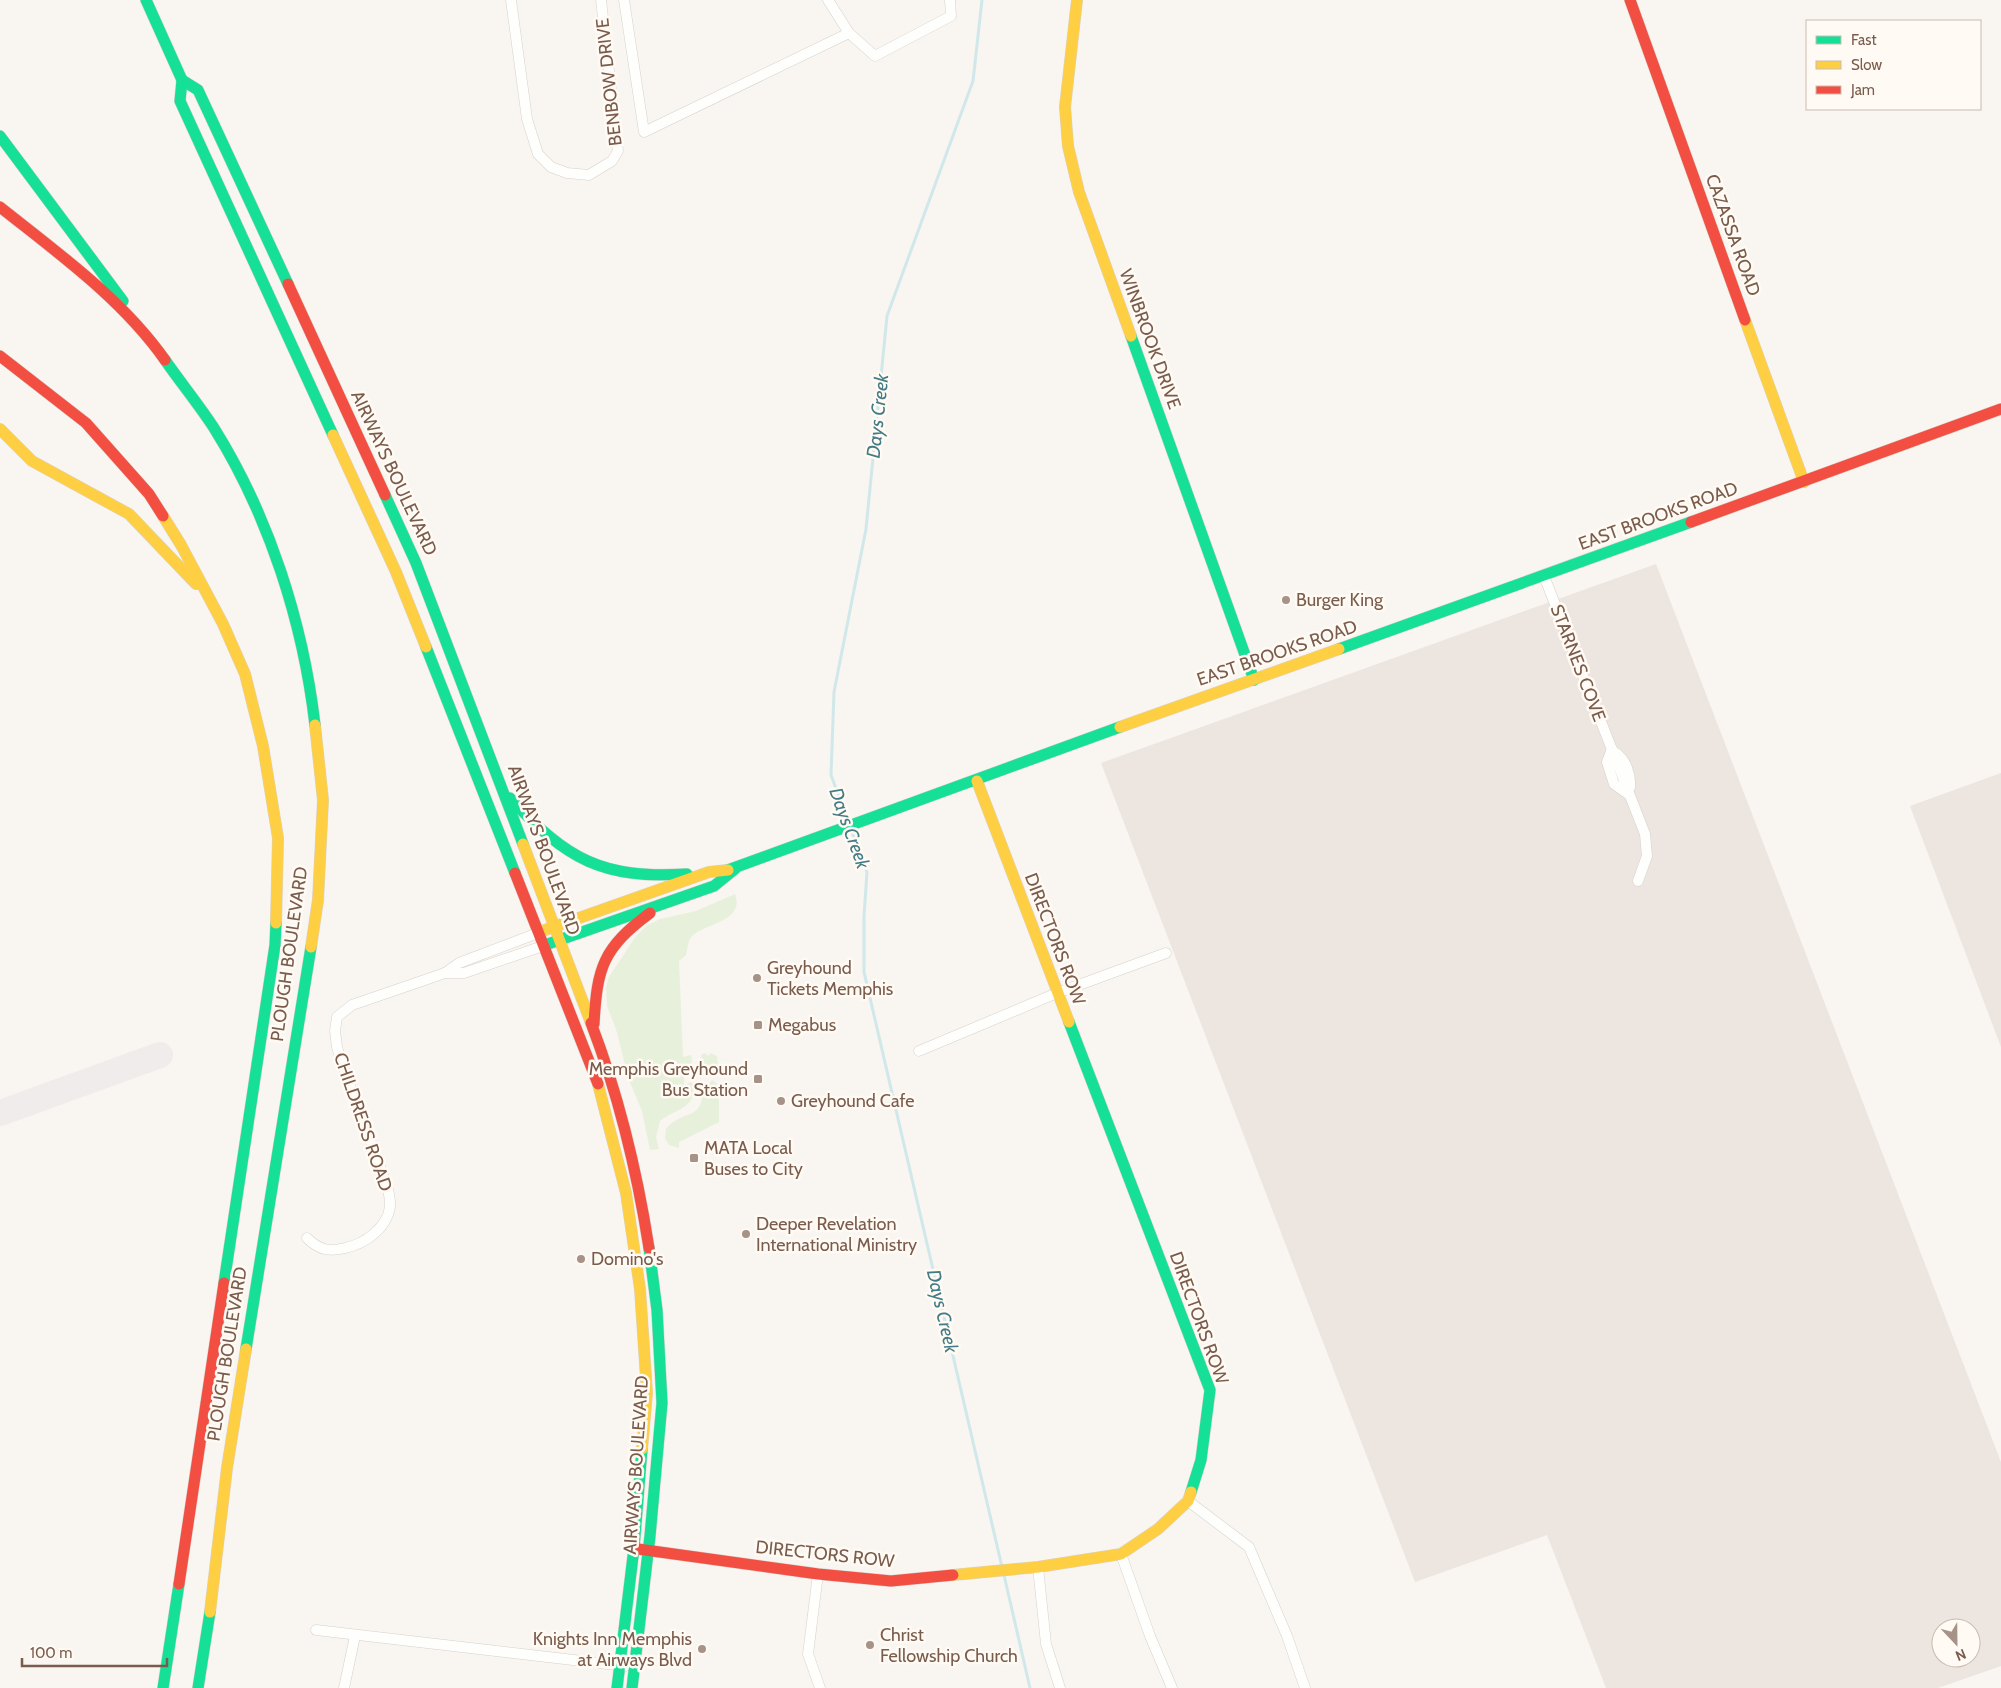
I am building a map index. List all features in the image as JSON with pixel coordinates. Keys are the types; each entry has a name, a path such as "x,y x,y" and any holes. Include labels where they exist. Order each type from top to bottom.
{"main road":[{"name":"AIRWAYS BOULEVARD","path":"146,0 182,80 180,101 396,572 600,1091 626,1193 641,1299 647,1393 634,1548 617,1688"},
{"name":"WINBROOK DRIVE","path":"1077,0 1065,107 1068,146 1079,192 1254,680"},
{"name":"CAZASSA ROAD","path":"1630,0 1804,482"},
{"name":"AIRWAYS BOULEVARD","path":"182,80 198,90 416,563 504,791 614,1088 640,1190 655,1288 662,1393 649,1550 632,1688"},
{"path":"0,136 145,331"},
{"name":"PLOUGH BOULEVARD","path":"0,207 71,263 145,331 214,429 248,491 288,590 309,674 323,800 318,900 227,1468 215,1581 198,1688"},
{"name":"PLOUGH BOULEVARD","path":"0,356 86,423 149,494 181,545 211,600 245,674 263,746 278,838 275,944 163,1688"},
{"name":"EAST BROOKS ROAD","path":"538,933 710,872 735,869 1087,739 2001,410"},
{"path":"0,429 32,460 129,514 211,600"},
{"name":"DIRECTORS ROW","path":"634,1548 818,1574 891,1581 1038,1567 1121,1554 1158,1530 1188,1501 1201,1460 1210,1390 1056,993 977,781"},
{"path":"504,791 563,850 596,866 632,875 652,876 710,872"},
{"name":"EAST BROOKS ROAD","path":"543,946 714,886 735,869"},
{"path":"594,1031 597,982 605,956 627,929 660,906"},
{"path":"600,1091 614,1088"}],"street":[{"name":"BENBOW DRIVE","path":"511,0 527,119 538,154 551,167 567,173 589,175 612,160 618,151 601,0"},
{"path":"624,0 644,132 849,33"},
{"path":"828,0 849,33 875,56 952,16 950,0"},
{"name":"STARNES COVE","path":"1544,576 1612,749 1622,757 1627,768 1630,778 1630,794 1648,845 1645,868 1638,881"},
{"name":"STARNES COVE","path":"1612,749 1607,762 1614,784 1630,794"},
{"name":"EAST BROOKS ROAD","path":"445,973 459,963 538,933"},
{"name":"EAST BROOKS ROAD","path":"337,1017 352,1005 445,973 464,972 543,946"},
{"path":"919,1051 1056,993 1166,952"},
{"name":"CHILDRESS ROAD","path":"307,1238 321,1249 347,1248 362,1242 382,1225 390,1206 387,1189 340,1061 335,1039 337,1017"},
{"path":"1188,1501 1249,1547 1287,1636 1305,1688"},
{"path":"1121,1554 1150,1636 1172,1688"},
{"path":"1038,1567 1046,1644 1060,1688"},
{"path":"818,1574 808,1654 820,1688"},
{"path":"316,1630 635,1667"},
{"path":"344,1688 355,1636"}],"shaded area":[{"path":"1656,564 2001,1462 2001,1666 1938,1688 1606,1688 1547,1535 1415,1582 1101,763"},
{"path":"2001,773 2001,1047 1910,806"}],"green space":[{"path":"735,894 737,903 735,910 723,920 693,935 689,940 686,955 679,961 683,1057 691,1055 692,1063 684,1071 684,1085 692,1082 693,1091 692,1097 685,1106 660,1121 656,1137 659,1149 650,1150 642,1111 629,1080 616,1029 607,1006 606,987 609,977 636,936 646,926 660,919 696,911"},
{"path":"704,1053 709,1056 710,1053 717,1056 718,1067 711,1066 709,1069 703,1066 701,1055"},
{"path":"712,1080 719,1085 719,1122 679,1142 679,1148 669,1145 665,1138 666,1129 673,1122 697,1110 702,1096 703,1083 710,1083"}],"waterway":[{"name":"Days Creek","path":"848,821 831,775 834,692 866,529 887,316 973,81 982,0"},
{"name":"Days Creek","path":"852,832 867,872 864,916 864,972 1002,1567"},
{"name":"Days Creek","path":"1004,1575 1030,1688"}],"taxiway":[{"path":"0,1113 160,1055"}],"traffic: fast":[{"path":"146,0 182,80 180,101 333,435"},
{"path":"182,80 198,90 288,284"},
{"path":"0,136 123,301"},
{"path":"1131,336 1254,680"},
{"path":"165,360 214,428 234,462 267,533 281,571 302,648 315,725"},
{"path":"385,495 416,563 523,844"},
{"path":"1339,649 1691,522"},
{"path":"426,647 515,873"},
{"path":"728,870 1120,727"},
{"path":"510,798 550,837 569,851 588,861 632,873 657,875 687,874"},
{"path":"548,944 714,886 735,869"},
{"path":"224,1283 275,945 276,923"},
{"path":"246,1349 311,947"},
{"path":"1069,1022 1210,1390 1201,1460 1191,1492"},
{"path":"632,1688 650,1536 662,1403 657,1310 649,1248"},
{"path":"617,1688 634,1548 642,1449"},
{"path":"163,1688 179,1584"},
{"path":"198,1688 210,1612"}],"traffic: slow":[{"path":"1077,0 1065,107 1068,146 1079,192 1131,336"},
{"path":"1745,320 1804,482"},
{"path":"0,429 32,461 129,514 196,584"},
{"path":"333,435 396,572 426,647"},
{"path":"163,516 181,545 223,624 245,674 263,746 278,838 276,923"},
{"path":"1120,727 1339,649"},
{"path":"311,947 318,900 323,800 315,725"},
{"path":"977,781 1069,1022"},
{"path":"523,844 591,1023"},
{"path":"545,930 709,872 728,870"},
{"path":"598,1084 626,1193 640,1289 647,1393 642,1449"},
{"path":"210,1612 227,1468 246,1349"},
{"path":"953,1575 1038,1567 1121,1554 1158,1529 1188,1501 1191,1492"}],"traffic: jam":[{"path":"1630,0 1745,320"},
{"path":"0,207 109,297 148,338 165,360"},
{"path":"288,284 385,495"},
{"path":"0,356 86,423 149,494 163,516"},
{"path":"1691,522 2001,409"},
{"path":"515,873 598,1084"},
{"path":"594,1024 597,988 601,973 612,948 634,925 650,913"},
{"path":"591,1023 610,1078 626,1134 649,1248"},
{"path":"179,1584 224,1283"},
{"path":"638,1549 818,1574 891,1581 953,1575"}],"place":[{"name":"Burger King","path":"1286,600"},
{"name":"Greyhound Tickets Memphis","path":"757,978"},
{"name":"Megabus","path":"758,1025"},
{"name":"Memphis Greyhound Bus Station","path":"758,1079"},
{"name":"Greyhound Cafe","path":"781,1101"},
{"name":"MATA Local Buses to City","path":"694,1158"},
{"name":"Deeper Revelation International Ministry","path":"746,1234"},
{"name":"Domino's","path":"581,1259"},
{"name":"Christ Fellowship Church","path":"870,1645"},
{"name":"Knights Inn Memphis at Airways Blvd","path":"702,1649"}]}
